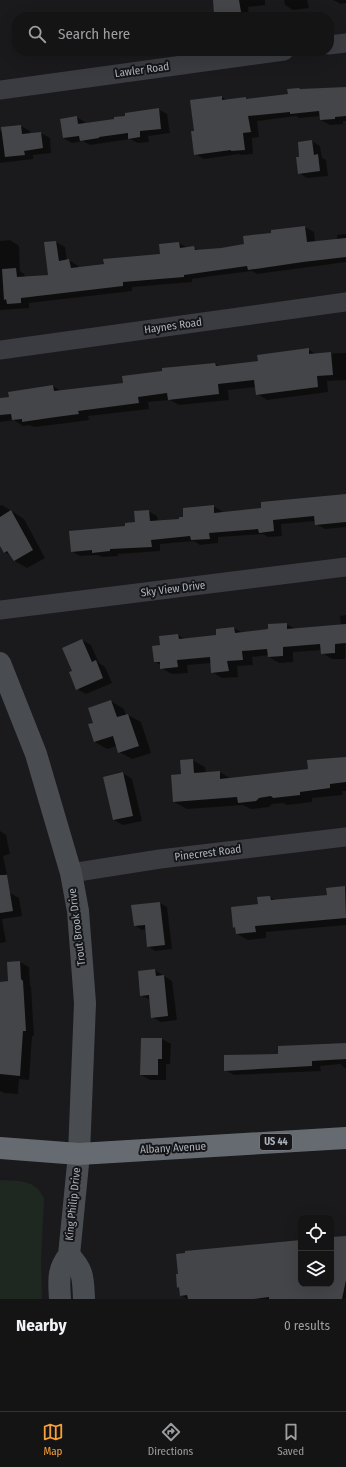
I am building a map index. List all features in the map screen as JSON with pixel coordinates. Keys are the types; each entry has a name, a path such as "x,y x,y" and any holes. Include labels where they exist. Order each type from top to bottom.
{"highway":[{"name":"Albany Avenue","path":"0,1148 78,1154 346,1138"}],"main road":[{"name":"Trout Brook Drive","path":"0,663 36,754 70,873 78,911 85,1003 78,1154"},
{"name":"King Philip Drive","path":"60,1299 60,1270 69,1255 78,1154"},
{"name":"King Philip Drive","path":"69,1255 78,1264 81,1272 84,1299"}],"street":[{"path":"334,44 346,43"},
{"name":"Lawler Road","path":"0,90 248,56"},
{"name":"Haynes Road","path":"0,350 346,302"},
{"name":"Sky View Drive","path":"0,610 346,567"},
{"name":"Pinecrest Road","path":"70,873 160,859 346,837"}],"shaded area":[{"path":"0,1180 20,1181 31,1184 38,1189 44,1198 41,1258 42,1299 0,1299"}],"building":[{"path":"213,0 239,0 241,12 214,12"},
{"path":"346,87 346,116 335,117 335,119 320,120 319,111 248,116 251,132 243,133 245,150 231,150 194,155 191,131 194,131 190,100 222,96 222,100 246,97 246,99 288,94 287,89"},
{"path":"159,108 161,129 140,131 140,137 128,139 128,133 80,141 79,136 63,138 60,119 77,116 78,124 114,119 114,117 125,116 125,113"},
{"path":"21,125 22,134 41,132 43,148 24,151 25,155 5,157 1,127"},
{"path":"312,140 314,155 318,154 320,171 298,174 296,157 299,157 298,142"},
{"path":"305,226 307,242 346,238 346,257 248,270 247,266 184,275 184,277 123,282 123,286 21,298 21,303 7,304 6,299 4,300 2,269 16,268 17,277 48,275 44,242 56,241 59,261 69,259 71,268 104,264 103,259 160,254 159,244 179,242 180,248 194,246 195,250 221,248 244,244 243,236 271,233 271,230"},
{"path":"309,348 309,354 331,352 333,375 317,376 318,387 256,395 254,380 218,384 219,394 168,400 167,393 138,397 139,403 78,411 79,414 22,422 22,419 12,420 11,414 0,415 0,398 9,397 8,392 53,385 54,391 123,383 122,376 162,371 162,368 215,363 216,366 258,361 257,355"},
{"path":"346,494 346,522 315,525 314,516 273,520 274,531 259,533 258,529 209,533 210,539 191,540 190,536 151,540 152,547 110,549 110,551 92,553 92,550 71,552 69,531 125,526 125,523 135,522 134,511 149,510 150,521 179,519 179,517 183,517 183,508 214,505 214,513 261,508 261,502"},
{"path":"11,510 33,550 14,561 7,551 4,553 0,546 0,517"},
{"path":"287,623 287,629 346,624 346,643 335,644 335,653 321,654 320,644 283,647 283,656 268,657 267,649 242,651 243,660 227,661 229,671 211,673 210,657 177,660 178,667 160,669 160,662 154,662 152,646 160,645 159,636 178,634 179,639 216,635 216,629 234,627 235,633 268,629 268,624"},
{"path":"82,639 92,662 96,660 103,678 76,690 69,672 72,671 62,648"},
{"path":"111,700 117,717 128,714 139,746 118,753 113,736 94,742 88,724 93,723 88,708"},
{"path":"346,757 346,782 330,784 330,788 300,792 300,795 273,798 271,796 259,798 256,801 238,803 237,797 173,802 171,775 181,774 180,760 193,759 194,773 220,771 220,779 308,769 307,760"},
{"path":"123,772 133,816 113,820 103,777"},
{"path":"0,875 7,875 13,911 0,913"},
{"path":"345,886 346,918 255,926 256,932 236,934 235,927 233,928 231,907 258,904 257,897 270,896 271,900 327,895 326,888"},
{"path":"160,902 165,945 147,947 145,925 134,926 131,905"},
{"path":"20,961 21,979 23,981 26,1031 23,1031 20,1076 0,1074 0,982 8,981 7,962"},
{"path":"155,969 156,976 164,975 168,1016 151,1018 149,995 140,996 138,971"},
{"path":"141,1038 162,1038 162,1059 158,1059 158,1075 140,1075"},
{"path":"346,1043 346,1059 312,1061 312,1066 224,1071 224,1055 278,1054 278,1046"},
{"path":"346,1236 346,1280 342,1299 269,1299 269,1297 254,1299 188,1299 187,1295 180,1296 179,1287 177,1288 176,1274 178,1274 176,1254 185,1253 185,1251 298,1240 298,1287 334,1287 334,1237"}]}
